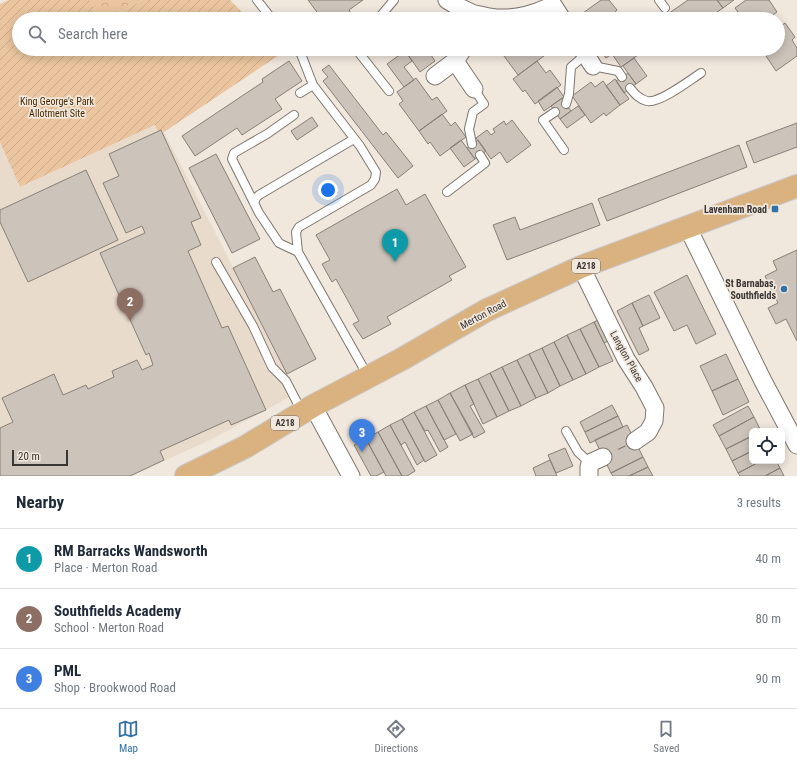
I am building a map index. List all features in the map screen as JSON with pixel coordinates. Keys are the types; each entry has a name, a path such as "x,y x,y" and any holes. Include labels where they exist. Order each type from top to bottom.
{"main road":[{"name":"Merton Road","path":"186,476 245,447 308,409 402,359 487,310 581,267 797,186"}],"street":[{"path":"447,0 467,12"},
{"path":"541,12 559,8"},
{"path":"435,76 458,56"},
{"path":"459,56 474,90"},
{"path":"687,226 763,381 797,445"},
{"name":"Langton Place","path":"581,267 626,359 655,408 654,421 648,432 635,441"},
{"path":"308,409 351,476"}],"lane":[{"path":"257,0 266,12"},
{"path":"384,12 394,0"},
{"path":"659,0 665,8"},
{"path":"302,56 313,85 360,146 376,172 375,180 371,185 299,227 296,232 298,252 368,376"},
{"path":"361,56 389,92"},
{"path":"566,104 569,94 571,67 587,57 618,71 622,77"},
{"path":"630,88 638,97 648,102 659,100 701,73"},
{"path":"300,93 313,85"},
{"path":"472,144 469,129 473,112 484,104 474,90"},
{"path":"555,112 543,120 564,150"},
{"path":"294,115 267,134 234,153 232,159 259,213 279,243 298,252"},
{"path":"254,203 259,195 354,139"},
{"path":"447,192 485,163 480,155"},
{"path":"216,262 253,326 272,367 286,381 308,409"},
{"path":"566,431 578,452 594,465"}],"shaded area":[{"path":"155,125 158,132 162,130 164,132 297,393 210,440 131,476 0,476 0,142 21,187"}],"green space":[{"name":"King George's Park Allotment Site","path":"9,0 89,0 97,12 12,12 12,56 278,56 164,132 162,130 158,132 155,125 20,187 0,142 0,4"},
{"path":"89,0 143,0 120,12 97,12"},
{"path":"143,0 230,0 242,12 120,12"}],"building":[{"path":"308,0 363,0 349,10 350,12 317,12"},
{"path":"601,0 609,0 617,10 615,12 584,12"},
{"path":"688,0 717,0 723,8 717,12 671,12"},
{"path":"717,0 734,0 723,8"},
{"path":"746,0 769,0 777,12 738,12 735,8"},
{"path":"785,23 795,37 792,40 797,48 797,56 776,71 766,56 785,56"},
{"path":"398,56 408,56 412,61 404,67 414,80 404,87 387,64"},
{"path":"409,56 432,56 435,61 420,72"},
{"path":"504,56 544,56 518,75"},
{"path":"613,56 637,56 621,67"},
{"path":"634,58 647,76 636,84 623,66"},
{"path":"289,61 302,81 275,99 282,109 242,135 237,128 195,156 182,136 263,82 262,79"},
{"path":"537,61 546,73 550,70 561,85 535,104 525,90 523,92 513,79"},
{"path":"329,65 383,135 386,132 413,166 398,178 323,81 328,77 322,70"},
{"path":"628,73 636,84 624,93 616,81"},
{"path":"416,78 432,100 437,97 447,111 419,131 399,104 403,101 397,92"},
{"path":"615,79 629,99 620,105 606,86"},
{"path":"603,81 620,105 606,116 604,113 591,123 572,96 591,82 595,87"},
{"path":"557,87 564,97 544,111 538,101"},
{"path":"562,98 571,111 560,119 551,106"},
{"path":"578,106 585,115 567,128 560,119"},
{"path":"442,114 451,126 455,122 466,137 440,156 430,142 428,144 419,131"},
{"path":"312,117 318,126 297,140 291,131"},
{"path":"512,120 531,145 507,163 500,152 491,159 476,138 487,130 491,135 495,132 493,129 504,121 506,125"},
{"path":"797,123 797,147 754,163 746,142"},
{"path":"161,130 201,218 191,222 201,245 188,251 222,328 228,326 266,410 231,425 229,420 160,451 164,460 130,476 0,476 0,428 13,422 2,398 54,374 63,395 86,385 88,389 114,377 112,371 137,360 142,370 153,365 149,353 146,355 100,253 145,233 142,226 126,233 103,183 119,176 109,154"},
{"path":"461,140 475,159 464,167 450,148"},
{"path":"478,140 486,151 475,159 467,148"},
{"path":"739,145 747,167 607,221 598,199"},
{"path":"216,154 260,239 232,253 189,168"},
{"path":"86,170 118,240 28,282 0,222 0,210"},
{"path":"397,189 406,205 425,194 466,267 449,276 452,280 387,317 391,324 363,339 353,324 359,321 336,279 332,282 322,264 330,260 316,235"},
{"path":"592,203 600,225 507,260 493,225 515,217 520,230"},
{"name":"St Barnabas, Southfields","path":"797,250 797,341 786,319 776,324 768,308 778,303 765,276 777,270 773,261"},
{"path":"255,257 273,292 280,289 316,359 287,374 233,268"},
{"path":"687,275 716,334 696,344 687,325 674,331 654,292"},
{"path":"649,295 660,318 643,326 632,303"},
{"path":"632,303 643,326 639,328 649,350 639,355 617,311"},
{"path":"613,313 623,334 604,343 594,322"},
{"path":"594,322 613,361 599,367 580,329"},
{"path":"580,329 599,367 586,374 567,335"},
{"path":"567,335 586,374 573,380 554,342"},
{"path":"554,342 573,380 560,386 542,348"},
{"path":"542,348 560,386 548,393 529,354"},
{"path":"529,354 548,393 536,398 517,360"},
{"path":"726,354 738,379 712,391 700,366"},
{"path":"517,360 536,398 521,406 502,367"},
{"path":"502,367 521,406 509,411 490,373"},
{"path":"490,373 509,411 497,417 478,379"},
{"path":"478,379 497,417 483,424 465,385"},
{"path":"738,379 749,402 723,415 712,391"},
{"path":"465,385 474,404 470,406 485,432 474,438 450,393"},
{"path":"450,393 473,434 460,441 438,400"},
{"path":"438,400 456,434 444,440 426,406"},
{"path":"612,405 618,416 585,432 580,422"},
{"path":"426,406 448,447 440,452 428,430 425,431 414,412"},
{"path":"748,406 754,417 719,436 713,425"},
{"path":"414,412 437,455 425,462 402,419"},
{"path":"618,416 623,427 590,443 585,432"},
{"path":"754,417 760,428 749,428 749,438 726,449 719,436"},
{"path":"402,419 424,460 417,465 405,442 401,445 390,425"},
{"path":"390,425 415,471 407,476 402,476 378,432"},
{"path":"627,425 635,441 603,457 595,440"},
{"path":"378,432 402,476 386,476 366,439"},
{"path":"749,438 749,452 732,461 726,449"},
{"path":"366,439 384,472 376,476 371,476 354,445"},
{"path":"635,441 643,457 611,473 603,457"},
{"path":"565,448 573,466 556,473 548,455"},
{"path":"749,452 749,464 755,464 738,473 732,461"},
{"path":"643,457 648,467 629,476 613,476 611,473"},
{"path":"550,460 557,476 536,476 533,468"},
{"path":"755,464 778,464 780,468 765,476 740,476 738,473"},
{"path":"648,467 653,476 629,476"},
{"path":"780,468 784,476 765,476"}],"tunnel":[{"path":"603,457 635,441"}],"place":[{"name":"Lavenham Road","path":"775,209"},
{"name":"RM Barracks Wandsworth","path":"395,262"},
{"name":"St Barnabas, Southfields","path":"784,289"},
{"name":"Southfields Academy","path":"130,321"},
{"name":"PML","path":"362,452"}]}
